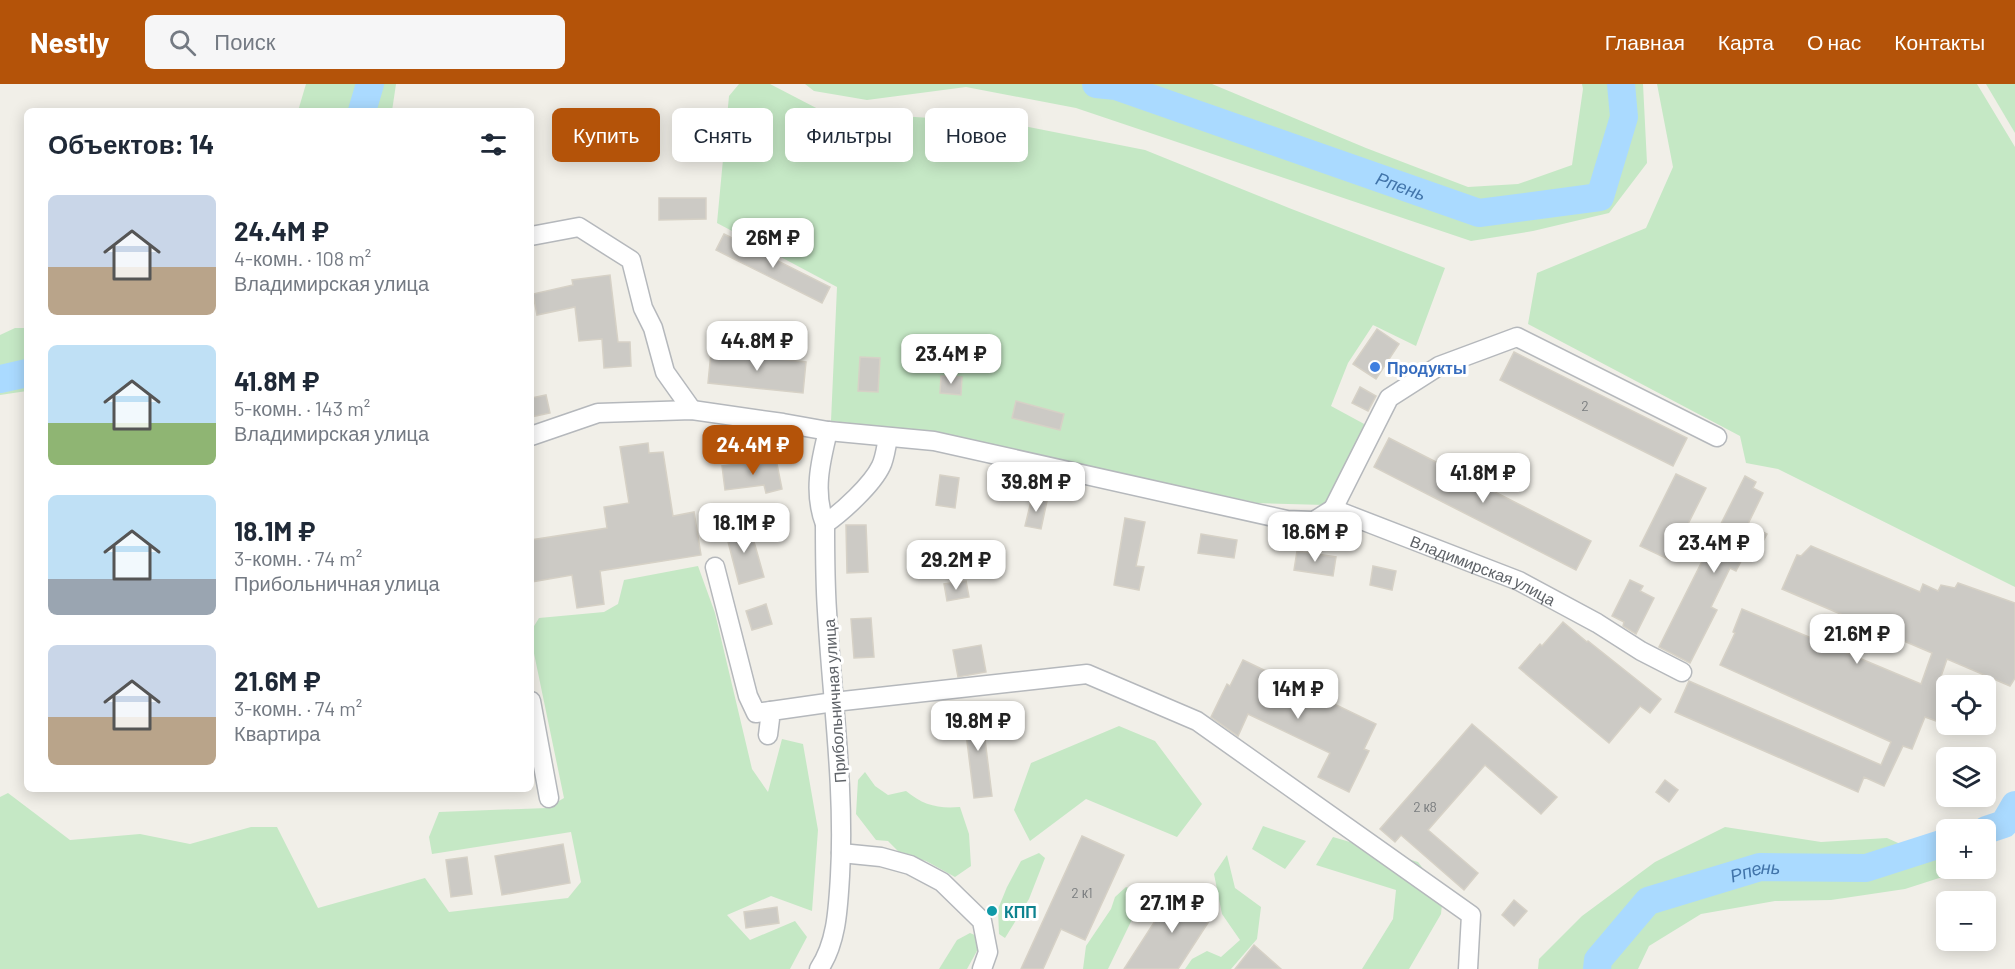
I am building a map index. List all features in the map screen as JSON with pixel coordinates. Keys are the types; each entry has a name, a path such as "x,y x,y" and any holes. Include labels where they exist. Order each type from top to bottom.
{"street":[{"path":"534,235 579,227 631,260 643,308 653,328 665,372 692,410"},
{"path":"534,435 598,413 692,410 828,431 934,441 1287,520 1314,521 1333,509 1389,398 1439,366 1517,338 1717,437"},
{"name":"Прибольничная улица","path":"819,969 834,932 841,853 840,771 827,610 825,524 820,511 817,485 828,431"},
{"path":"825,524 874,478 881,466 888,438"},
{"name":"Владимирская улица","path":"1333,509 1519,581 1682,672"},
{"path":"715,567 748,696 756,713 1087,674 1197,721 1471,915 1468,969"},
{"path":"768,735 771,711"},
{"path":"534,717 549,798"},
{"path":"841,853 881,857 910,865 942,882 982,921 988,952 982,969"}],"green space":[{"path":"306,84 396,84 392,108 299,108"},
{"path":"739,84 770,84 816,108 785,108 785,162 913,162 913,117 925,118 925,162 1028,162 1028,127 1145,150 1445,268 1416,346 1373,325 1348,363 1331,406 1366,425 1325,505 1257,503 940,433 831,421 837,287 717,223 723,162 773,162 773,108 728,108 729,96"},
{"path":"805,84 1212,84 1366,148 1468,187 1518,184 1572,165 1582,84 1643,84 1647,163 1609,213 1533,231 1471,241 1076,108 966,87 867,100 814,91"},
{"path":"1657,84 1977,84 2015,147 2015,587 1778,469 1746,463 1740,436 1528,324 1537,273 1646,228 1673,167"},
{"path":"1986,84 2015,84 2015,133"},
{"path":"15,328 24,328 24,391 0,395 0,335"},
{"path":"698,566 715,613 752,769 768,792 782,739 803,744 818,830 812,911 771,896 727,915 750,940 795,921 807,937 790,969 0,969 0,797 8,793 70,840 140,834 190,844 251,827 277,827 318,908 425,878 449,912 568,898 581,882 571,832 432,854 429,837 439,812 547,808 564,798 534,653 534,626 539,618 604,612 618,604 624,580"},
{"path":"1119,726 1155,741 1202,804 1177,837 1086,799 1030,841 1014,810 1031,763"},
{"path":"865,772 875,786 888,795 906,791 931,805 960,807 969,834 971,866 955,877 926,861 901,854 888,841 876,840 856,814 858,780"},
{"path":"1263,826 1306,841 1285,869 1252,849"},
{"path":"1725,827 1821,842 1887,838 1936,860 1936,879 1905,889 1831,900 1775,901 1701,914 1649,946 1638,969 1538,969 1539,959 1582,916 1655,862"},
{"path":"1333,837 1418,862 1443,895 1441,914 1409,969 1362,969 1393,919 1396,890 1316,865"},
{"path":"1039,853 1045,858 1029,899 1005,938 999,934 998,909 1021,861"},
{"path":"1227,855 1235,888 1261,907 1257,939 1231,969 1185,969 1192,959 1207,951 1221,957 1240,940 1222,914 1214,874"},
{"path":"1126,887 1133,890 1139,905 1108,969 1083,969 1086,946 1111,909 1115,897"},
{"path":"970,933 977,936 978,949 967,969 939,969 957,940"}],"building":[{"path":"659,198 706,198 706,219 659,220"},
{"path":"724,234 830,287 822,303 716,250"},
{"path":"610,275 618,342 630,342 631,366 604,368 602,339 579,341 575,307 537,315 534,294 573,285 572,280"},
{"path":"1377,329 1399,344 1376,379 1353,364"},
{"path":"711,352 806,362 803,393 708,383"},
{"path":"1514,352 1687,438 1673,466 1500,380"},
{"path":"860,357 880,358 878,392 858,391"},
{"path":"941,376 962,377 961,395 940,393"},
{"path":"1360,387 1376,396 1368,411 1352,403"},
{"path":"546,395 550,413 534,416 534,397"},
{"path":"1016,401 1064,414 1060,430 1012,418"},
{"path":"1389,438 1591,541 1576,570 1374,467"},
{"path":"648,443 649,453 663,452 673,516 694,512 701,555 600,571 604,604 577,608 572,575 534,581 534,540 607,528 604,507 629,503 620,447"},
{"path":"776,459 782,489 766,493 764,485 725,490 722,466"},
{"path":"1676,474 1706,488 1670,560 1640,546"},
{"path":"940,475 959,478 955,508 936,505"},
{"path":"1745,476 1756,482 1753,488 1763,493 1748,524 1767,534 1761,545 1750,544 1736,571 1730,568 1711,607 1717,610 1690,663 1659,647"},
{"path":"1032,497 1047,501 1041,529 1025,526"},
{"path":"1125,518 1145,522 1136,566 1144,567 1139,590 1114,585"},
{"path":"749,524 764,577 739,584 725,530"},
{"path":"846,525 866,525 868,572 847,573"},
{"path":"1201,534 1237,540 1234,558 1198,553"},
{"path":"1811,546 1920,592 1923,584 1938,591 1941,585 1955,588 1958,583 2015,603 2015,678 2010,686 1996,680 1996,675 1984,675 1947,659 1941,675 1936,675 1936,721 1925,717 1912,749 1903,746 1884,786 1864,777 1858,792 1675,712 1689,681 1881,765 1891,742 1720,665 1735,633 1733,632 1742,609 1921,684 1932,653 1782,589 1797,555 1801,556"},
{"path":"1297,551 1336,557 1333,576 1294,570"},
{"path":"1373,566 1396,571 1392,590 1370,585"},
{"path":"1630,580 1643,586 1640,591 1654,598 1636,634 1623,626 1624,622 1612,616"},
{"path":"966,581 969,597 947,601 944,584"},
{"path":"766,604 772,624 752,630 746,611"},
{"path":"871,618 874,657 854,658 851,619"},
{"path":"1563,622 1661,699 1650,713 1640,706 1609,743 1519,668"},
{"path":"981,645 986,672 958,677 953,650"},
{"path":"1243,660 1376,724 1364,749 1369,751 1349,792 1318,777 1330,753 1248,714 1238,736 1211,717 1227,684 1230,686"},
{"path":"981,707 992,796 974,798 963,709"},
{"path":"1472,724 1557,797 1541,814 1485,765 1428,830 1478,873 1464,890 1401,835 1395,842 1380,829"},
{"path":"1665,780 1678,790 1669,802 1656,792"},
{"path":"1082,836 1124,855 1085,940 1061,929 1043,969 1021,969"},
{"path":"563,844 570,883 502,895 495,856"},
{"path":"467,857 472,894 451,897 446,860"},
{"path":"1177,887 1215,912 1178,969 1124,969"},
{"path":"1514,900 1527,911 1514,926 1502,915"},
{"path":"777,907 779,923 746,928 744,912"},
{"path":"1254,945 1281,969 1235,969"}],"waterway":[{"name":"Рпень","path":"363,108 370,84"},
{"name":"Рпень","path":"1096,84 1116,86 1479,213 1600,197 1624,117 1621,84"},
{"name":"Рпень","path":"0,379 24,374"},
{"name":"Рпень","path":"1996,827 2004,824 2015,805"},
{"name":"Рпень","path":"1597,969 1598,960 1648,901 1760,867 1866,868 1936,846"}],"place":[{"name":"Продукты","path":"1375,367"},
{"name":"КПП","path":"992,911"}]}
